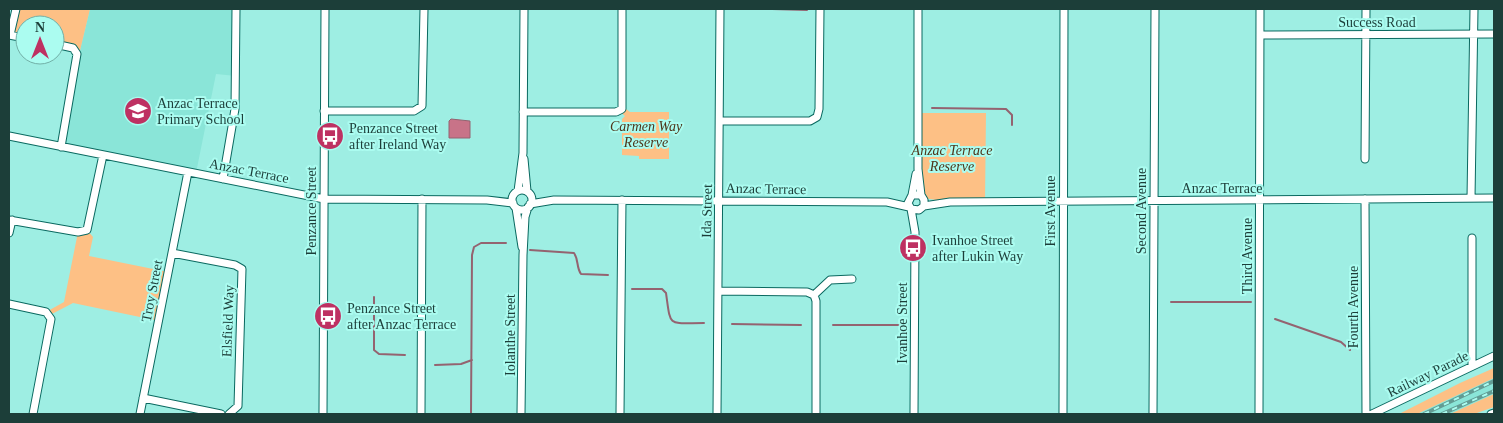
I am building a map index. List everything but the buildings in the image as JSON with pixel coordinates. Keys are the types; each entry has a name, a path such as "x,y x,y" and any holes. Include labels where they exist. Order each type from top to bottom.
{"street":[{"path":"10,35 16,9"},
{"path":"223,179 235,109 236,9"},
{"name":"Penzance Street","path":"322,414 324,9"},
{"path":"324,111 414,111 422,106 424,9"},
{"name":"Iolanthe Street","path":"523,255 515,199 523,153 524,9"},
{"path":"524,112 616,112 622,109 622,9"},
{"name":"Ida Street","path":"717,414 721,121 720,9"},
{"path":"721,121 810,121 817,117 819,109 820,9"},
{"path":"918,9 918,169 922,207"},
{"name":"First Avenue","path":"1063,414 1062,202 1064,9"},
{"name":"Second Avenue","path":"1153,414 1155,9"},
{"name":"Third Avenue","path":"1259,414 1260,9"},
{"path":"1365,159 1366,9"},
{"path":"1471,198 1474,9"},
{"name":"Success Road","path":"1260,35 1494,34"},
{"path":"61,147 77,54 73,48 65,46"},
{"name":"Anzac Terrace","path":"9,136 324,199 487,200 515,199 528,193 554,200"},
{"name":"Iolanthe Street","path":"522,414 523,255 525,217 529,206 523,153"},
{"path":"9,233 10,220 78,232 87,230 103,155"},
{"path":"911,196 918,169"},
{"name":"Troy Street","path":"140,414 188,172"},
{"name":"Anzac Terrace","path":"887,202 911,196 922,196 950,202"},
{"name":"Ivanhoe Street","path":"911,196 910,208 915,232 914,414"},
{"name":"Anzac Terrace","path":"515,199 524,209 554,200 887,202 910,208 950,202 1494,198"},
{"name":"Fourth Avenue","path":"1364,199 1366,414"},
{"path":"421,414 422,200"},
{"path":"620,414 622,200"},
{"name":"Ivanhoe Street","path":"915,232 922,207"},
{"path":"1472,238 1472,366"},
{"name":"Elsfield Way","path":"172,253 235,265 242,269 238,406 231,414"},
{"path":"814,295 830,280 852,279"},
{"path":"718,291 807,292 814,295 816,301 816,414"},
{"path":"9,304 46,312 51,319 33,414"},
{"name":"Railway Parade","path":"1372,414 1494,356"},
{"path":"143,398 220,414"}],"shaded area":[{"name":"Anzac Terrace Primary School","path":"90,9 236,9 236,76 216,74 196,173 61,147 77,63"},
{"path":"451,119 470,121 470,138 449,138 449,121"},
{"path":"1494,378 1494,394 1450,414 1417,414"}],"green space":[{"path":"16,9 90,9 77,63 75,51 65,48 65,15 15,15 15,36 10,35"},
{"name":"Carmen Way Reserve","path":"622,106 630,112 669,112 669,159 639,159 639,156 622,155 622,119 625,116 619,111"},
{"name":"Anzac Terrace Reserve","path":"918,113 986,113 985,202 950,202 923,198"},
{"path":"87,230 93,237 89,256 168,272 159,321 73,303 50,315 46,312 64,302 78,232"},
{"path":"1494,368 1494,378 1417,414 1399,414 1460,383"},
{"path":"1494,394 1494,407 1474,414 1450,414"}],"waterway":[{"path":"772,9 807,10"},
{"path":"932,108 1006,109 1012,115 1012,125"},
{"path":"471,414 472,255 474,247 481,243 506,243"},
{"path":"530,250 574,253 581,274 608,275"},
{"path":"632,289 662,289 666,293 670,318 673,321 677,323 704,323"},
{"path":"374,297 374,350 379,354 405,355"},
{"path":"1171,302 1251,302"},
{"path":"1275,319 1341,342 1350,350"},
{"path":"732,324 801,325"},
{"path":"833,325 901,325"},
{"path":"435,365 461,364 472,360"}],"railway":[{"path":"1424,414 1494,381"},
{"path":"1442,414 1494,391"}],"place":[{"name":"Anzac Terrace Primary School","path":"138,111"},
{"name":"Penzance Street after Ireland Way","path":"330,136"},
{"name":"Ivanhoe Street after Lukin Way","path":"913,248"},
{"name":"Penzance Street after Anzac Terrace","path":"328,316"}]}
